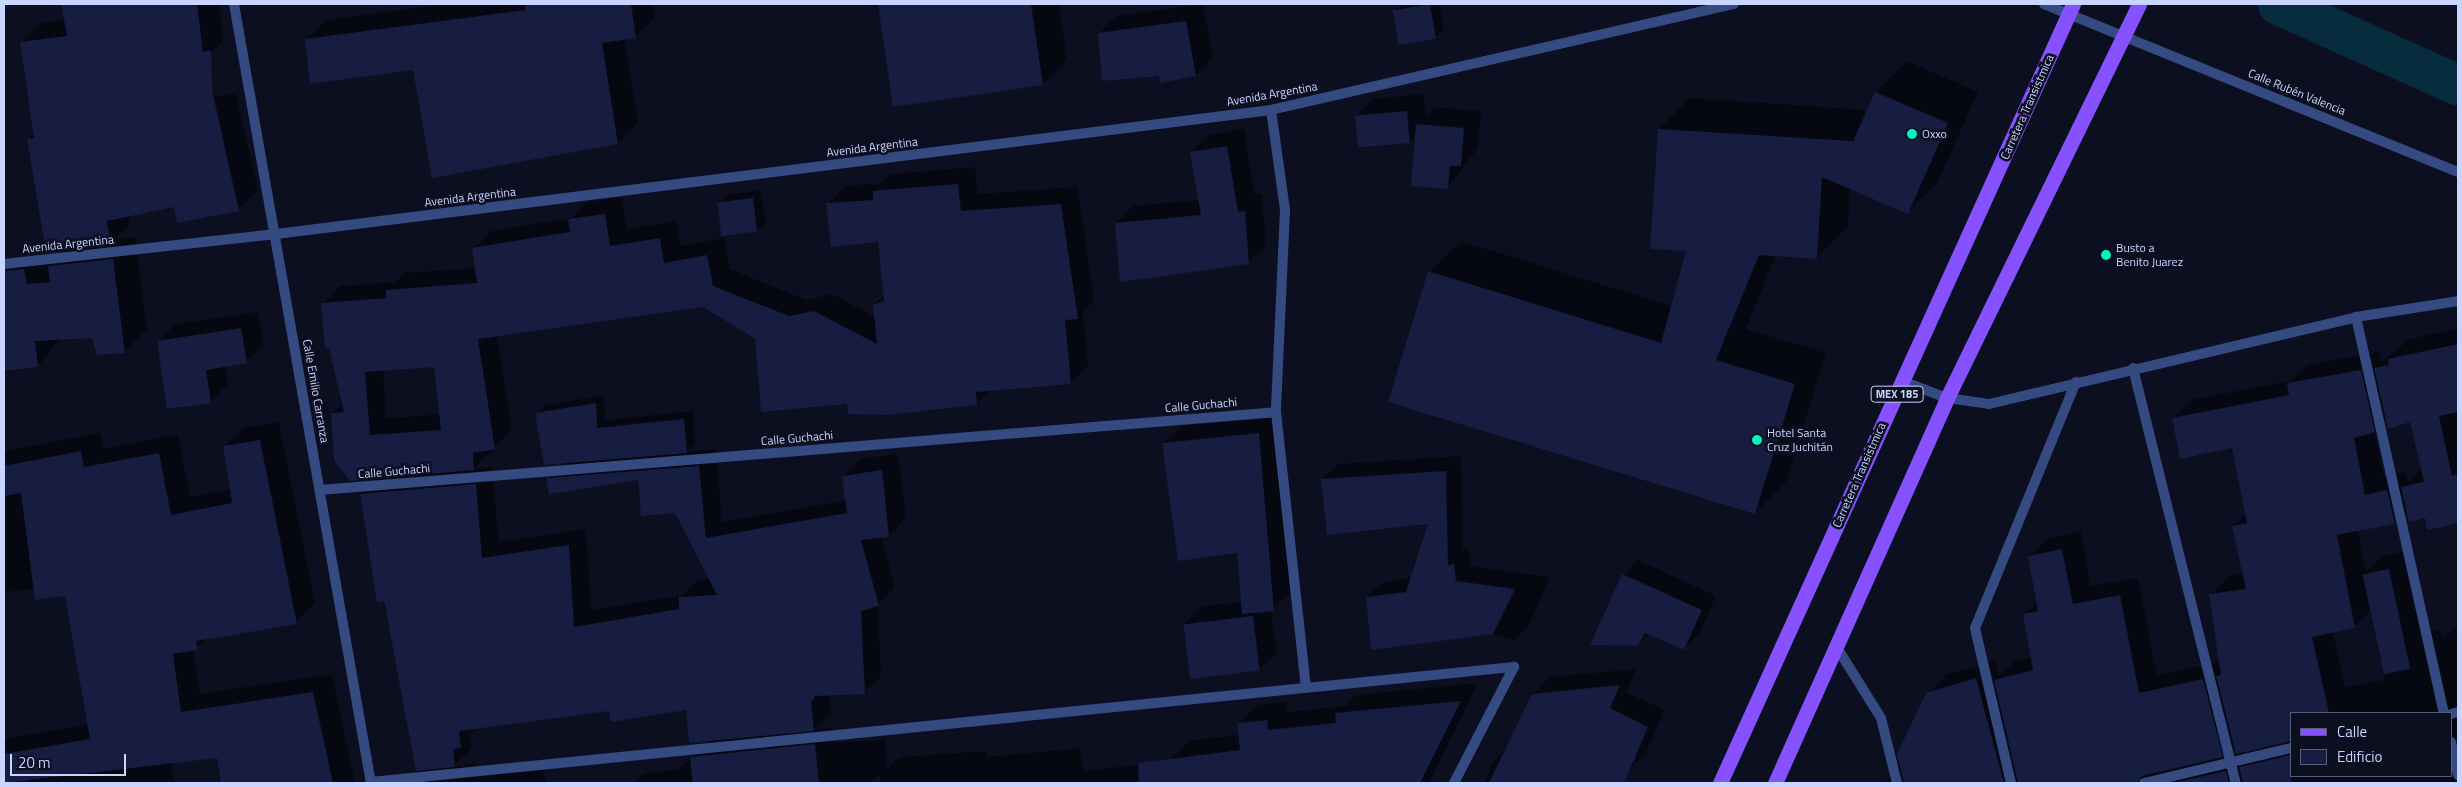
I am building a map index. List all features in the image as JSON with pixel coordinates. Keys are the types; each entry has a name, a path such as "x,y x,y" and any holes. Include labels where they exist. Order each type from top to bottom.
{"main road":[{"path":"1775,783 1947,398 2126,35 2139,4"},
{"name":"Carretera Transistmica","path":"1720,783 2071,9"}],"street":[{"name":"Calle Emilio Carranza","path":"234,4 371,782"},
{"name":"Avenida Argentina","path":"4,264 276,234 1271,110 1734,4"},
{"name":"Calle Rubén Valencia","path":"2044,4 2071,9 2126,35 2458,172"},
{"path":"1271,110 1284,210 1276,412 1306,687"},
{"path":"1902,381 1947,398 1989,404 2133,368 2356,317 2458,302"},
{"path":"2356,317 2444,712"},
{"path":"2133,368 2236,783"},
{"path":"2011,783 1976,628 2076,382"},
{"name":"Calle Guchachi","path":"320,490 1276,412"},
{"path":"1836,646 1881,718 1896,783"},
{"path":"371,782 1514,667 1454,783"},
{"path":"2452,747 2458,776"},
{"path":"2144,783 2290,748"}],"building":[{"path":"61,4 197,4 203,52 211,50 212,90 239,211 177,223 174,207 107,221 111,245 46,252 27,139 34,138 20,42 67,36"},
{"path":"525,4 631,4 636,38 602,43 618,144 432,178 413,70 310,84 305,39 525,10"},
{"path":"878,4 1031,4 1043,85 893,107"},
{"path":"1430,4 1436,38 1399,45 1393,11"},
{"path":"1186,21 1196,76 1160,83 1159,76 1102,81 1098,33"},
{"path":"1875,92 1948,123 1908,214 1822,177 1817,259 1759,255 1716,360 1795,384 1755,514 1388,402 1428,271 1661,343 1686,251 1650,249 1658,129 1853,141"},
{"path":"1407,111 1410,143 1358,147 1355,116"},
{"path":"1416,124 1464,128 1461,166 1450,166 1448,189 1411,186"},
{"path":"1227,146 1238,212 1245,211 1249,264 1120,282 1115,223 1201,215 1190,152"},
{"path":"958,184 961,211 1061,204 1078,319 1065,320 1071,384 976,392 977,405 886,415 848,414 847,404 761,412 755,339 703,307 478,339 495,449 473,453 474,470 350,481 334,460 331,413 344,412 329,348 325,348 321,303 386,298 386,290 477,283 472,248 570,232 568,219 605,214 610,246 660,238 664,263 707,255 713,286 789,316 814,311 877,344 873,305 884,301 878,242 831,247 826,203 873,200 873,191","holes":["434,367 441,430 370,435 365,372"]},
{"path":"753,198 757,232 721,236 717,202"},
{"path":"113,259 125,353 97,355 92,338 35,341 38,367 4,371 4,271 24,269 27,284 50,282 48,266"},
{"path":"241,328 247,363 206,370 211,403 167,409 157,341"},
{"path":"2458,344 2458,412 2439,416 2452,476 2458,474 2458,523 2427,530 2425,518 2409,522 2401,487 2424,482 2410,422 2388,429 2374,368 2389,365 2388,359"},
{"path":"2361,370 2375,432 2354,438 2365,495 2387,490 2395,524 2337,535 2355,628 2312,637 2329,712 2290,712 2290,741 2236,754 2216,676 2221,675 2209,594 2246,589 2232,526 2247,523 2232,448 2180,459 2172,418 2289,395 2287,383"},
{"path":"596,403 597,428 684,419 687,453 544,465 535,413"},
{"path":"1259,433 1274,611 1242,614 1237,553 1178,561 1162,443"},
{"path":"260,440 297,624 196,641 198,650 173,654 181,712 313,692 333,783 221,783 217,758 4,783 4,754 90,739 65,596 35,600 21,493 4,496 4,466 81,451 84,467 159,453 171,515 232,503 223,446"},
{"path":"699,466 706,538 847,513 842,476 882,470 889,537 861,540 879,606 861,611 865,694 815,696 811,702 814,731 689,743 686,710 611,722 609,711 459,731 461,748 453,749 455,767 416,771 384,601 377,602 360,494 476,484 482,558 569,545 574,627 679,609 679,597 717,595 675,513 641,516 638,480 549,494 546,478"},
{"path":"1446,471 1448,565 1454,564 1456,581 1515,589 1493,634 1371,650 1366,597 1406,592 1428,524 1327,535 1321,479"},
{"path":"2062,549 2073,604 2120,595 2139,693 2203,679 2223,757 2142,776 2137,783 2018,783 1994,680 2033,670 2023,614 2038,611 2028,556"},
{"path":"2389,569 2410,669 2384,674 2363,575"},
{"path":"1622,574 1702,610 1684,650 1645,633 1638,646 1590,645"},
{"path":"1253,616 1260,671 1190,679 1184,625"},
{"path":"1976,678 2004,783 1904,783 1897,754 1926,693"},
{"path":"1620,685 1610,708 1648,727 1624,783 1489,783 1532,694"},
{"path":"1461,701 1420,783 1139,783 1138,763 1240,750 1237,723 1267,720 1268,730 1336,723 1335,713"},
{"path":"815,744 819,783 693,783 690,757"},
{"path":"2290,755 2291,783 2243,783 2239,767"},
{"path":"2226,771 2229,783 2173,783"}],"waterway":[{"path":"2278,4 2458,85"}],"place":[{"name":"Oxxo","path":"1912,134"},
{"name":"Busto a Benito Juarez","path":"2106,255"},
{"name":"Hotel Santa Cruz Juchitán","path":"1757,440"}]}
